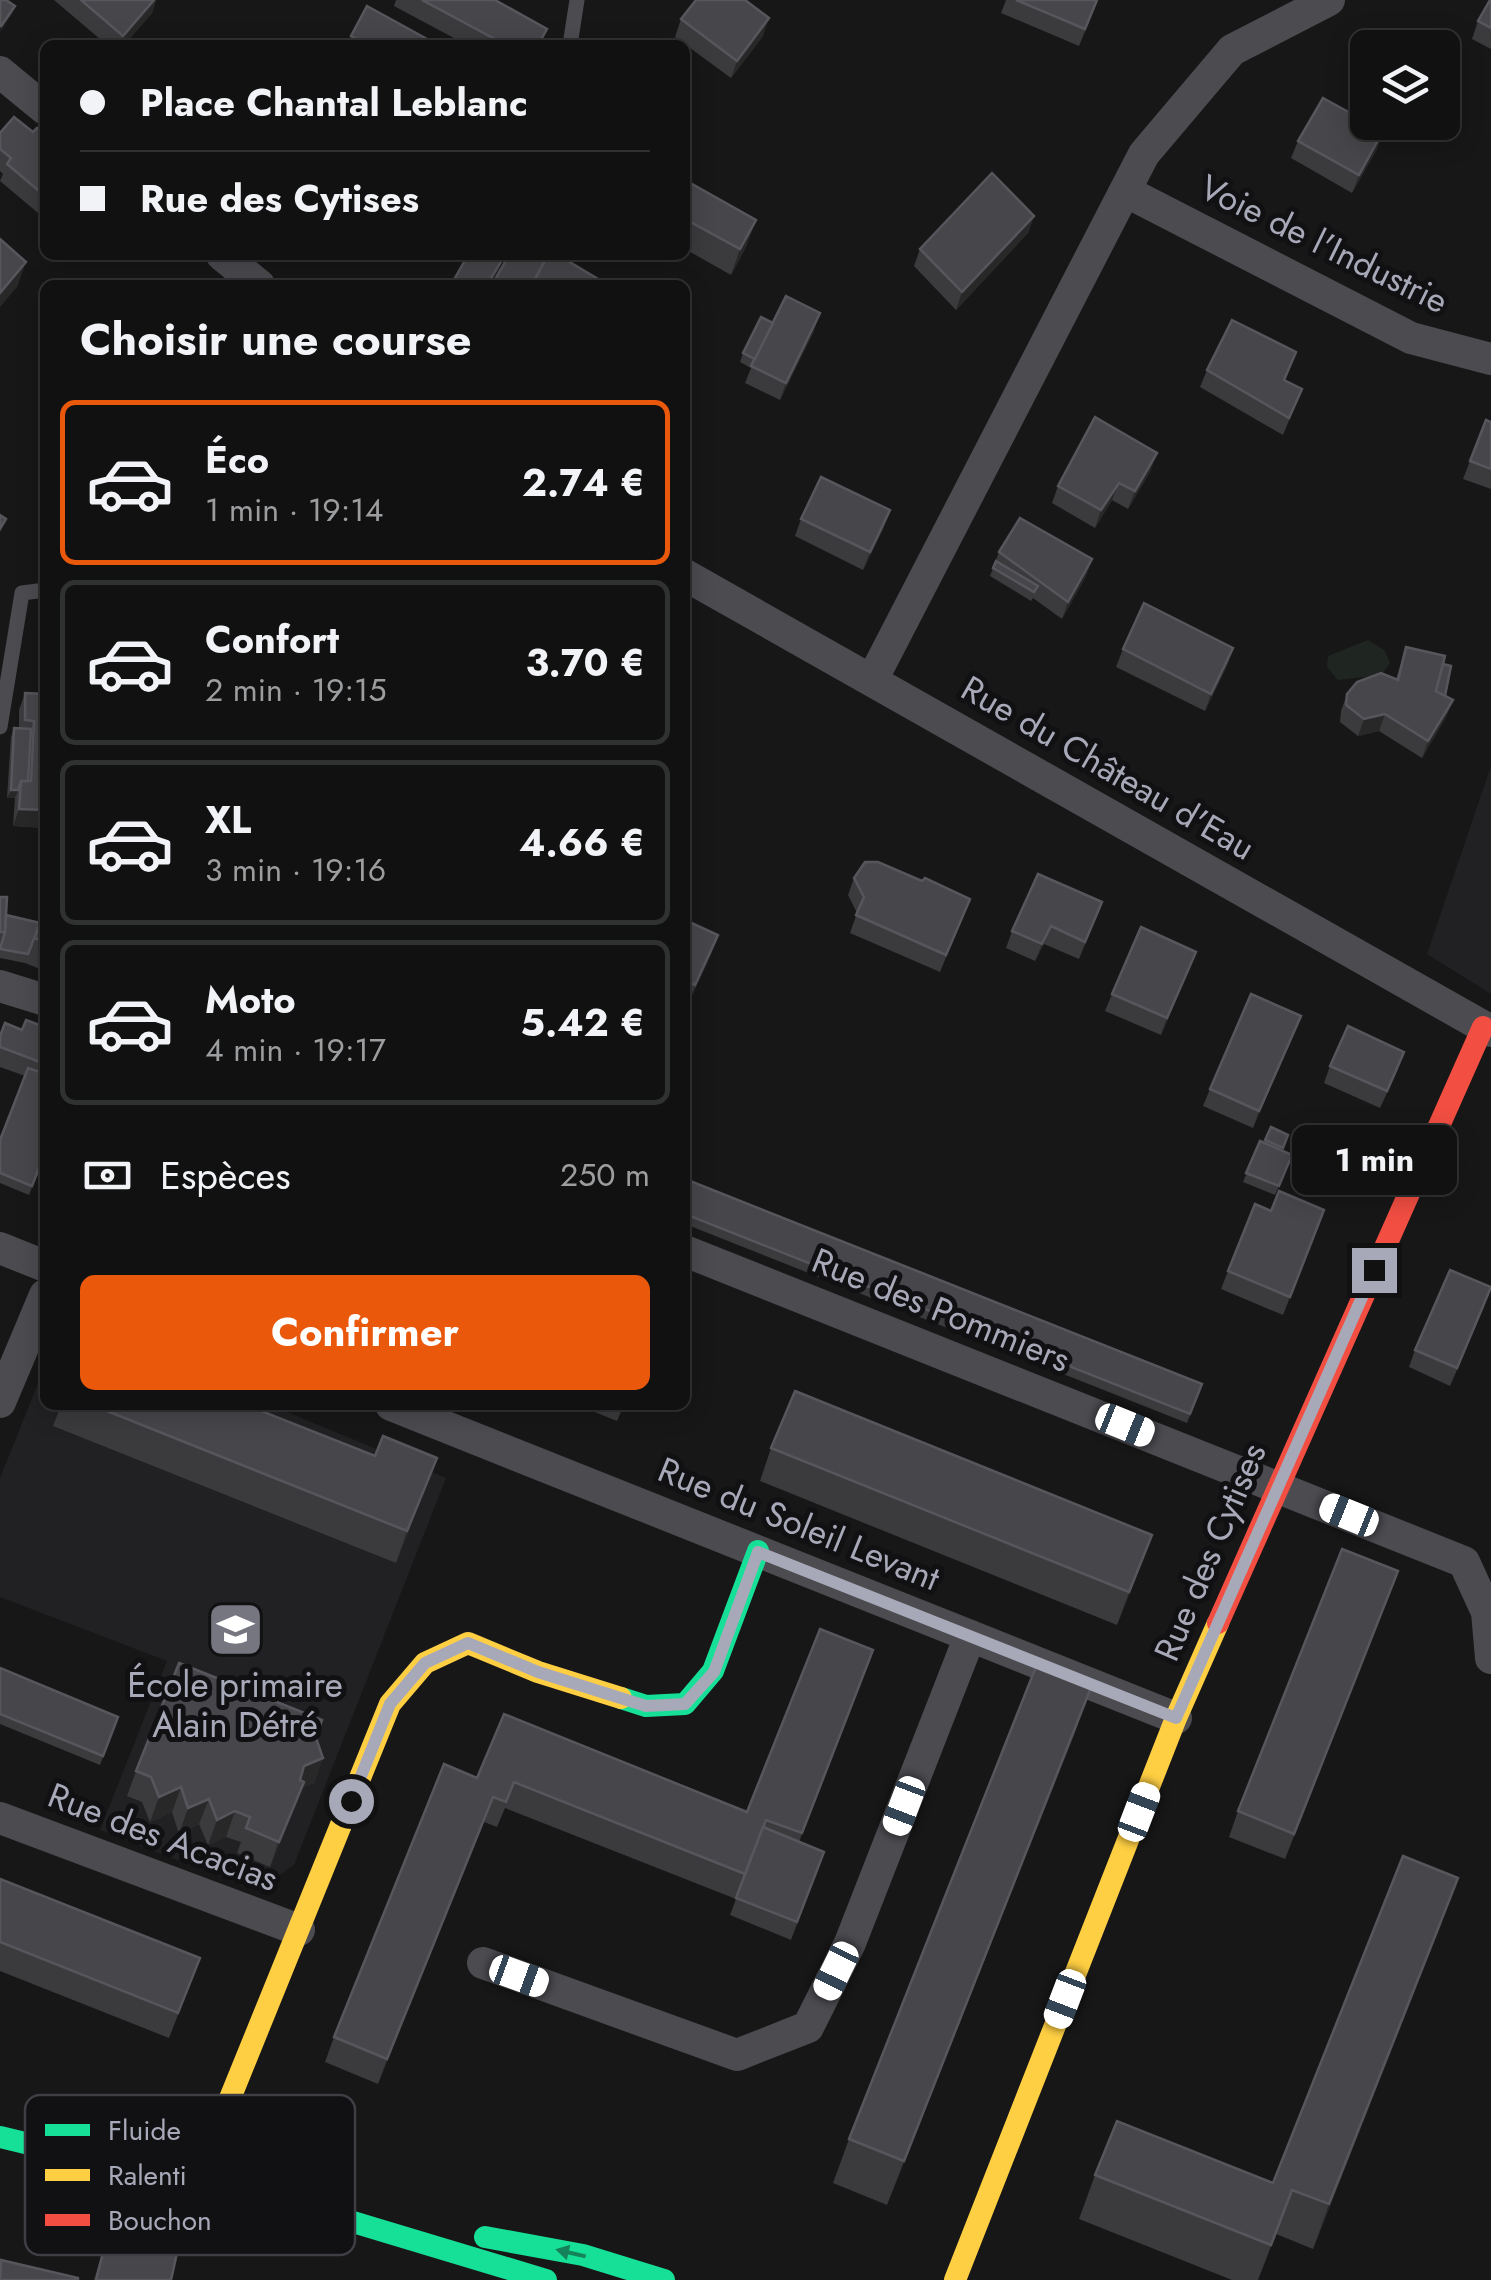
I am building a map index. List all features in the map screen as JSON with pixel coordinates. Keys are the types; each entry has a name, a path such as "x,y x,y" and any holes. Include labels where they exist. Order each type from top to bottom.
{"street":[{"path":"872,680 1144,154 1232,50 1330,0"},
{"path":"0,72 40,105"},
{"name":"Voie de l'Industrie","path":"1125,191 1411,338 1491,359"},
{"path":"228,260 253,280"},
{"name":"Rue du Château d'Eau","path":"690,577 1487,1029"},
{"path":"0,986 40,998"},
{"name":"Rue des Cytises","path":"954,2280 1176,1718 1276,1485 1487,1029"},
{"path":"0,1248 40,1264"},
{"name":"Rue des Pommiers","path":"690,1253 1464,1562 1487,1612 1491,1658"},
{"path":"0,1402 40,1307"},
{"name":"Rue du Soleil Levant","path":"404,1410 1176,1718"},
{"path":"231,2095 390,1704 425,1663 468,1643 538,1672 646,1706 685,1704 714,1672 758,1552"},
{"path":"484,1963 737,2054 808,2027 850,1943 970,1636"},
{"name":"Rue des Acacias","path":"0,1818 299,1930"},
{"path":"0,2137 25,2143"},
{"path":"355,2222 540,2279"},
{"path":"355,2222 543,2246 664,2280"}],"lane":[{"path":"571,40 577,0"},
{"path":"0,728 22,592 40,590"}],"shaded area":[{"path":"1368,640 1384,650 1390,663 1381,675 1338,680 1327,667 1328,656"},
{"path":"1491,766 1491,994 1427,954"},
{"name":"École primaire Alain Détré","path":"40,1378 40,1410 282,1410 446,1478 294,1865 257,1891 100,1830 167,1661 0,1597 0,1478"}],"building":[{"path":"0,0 15,6 1,26 0,25"},
{"path":"81,0 154,0 123,36"},
{"path":"422,0 495,0 547,29 541,40 497,40"},
{"path":"696,0 745,0 769,18 737,61 681,19"},
{"path":"1016,0 1097,0 1085,29"},
{"path":"1491,0 1491,28 1478,21"},
{"path":"367,6 429,40 358,40 351,36"},
{"path":"1323,98 1350,113 1350,140 1378,140 1359,175 1298,141"},
{"path":"14,117 33,132 40,130 40,192 7,164 11,158 0,149 0,133"},
{"path":"992,173 1034,216 962,292 920,249"},
{"path":"690,183 756,220 740,249 690,222"},
{"path":"0,239 26,262 0,293"},
{"path":"465,260 502,260 490,280 454,280"},
{"path":"506,260 545,260 535,280 495,280"},
{"path":"545,260 566,260 600,280 535,280"},
{"path":"786,296 820,313 786,383 751,366"},
{"path":"761,317 773,323 755,359 743,353"},
{"path":"1232,320 1296,352 1284,380 1302,389 1289,418 1207,370"},
{"path":"1095,417 1157,453 1135,491 1119,483 1101,510 1058,486"},
{"path":"1486,420 1491,422 1491,469 1470,461"},
{"path":"821,477 890,510 870,552 801,519"},
{"path":"1020,518 1092,559 1068,602 999,552"},
{"path":"996,561 1038,586 1034,592 993,568"},
{"path":"1144,603 1233,648 1211,694 1123,649"},
{"path":"1406,647 1445,656 1436,691 1453,700 1428,741 1385,714 1364,719 1346,705 1347,694 1357,682 1381,673 1398,680"},
{"path":"1443,664 1451,666 1445,696 1436,691"},
{"path":"25,693 40,694 40,810 19,809 21,781 31,781 34,721 25,720"},
{"path":"14,728 31,729 28,781 21,781 18,790 11,790"},
{"path":"865,862 878,862 922,881 925,878 970,899 946,955 856,915 864,897 854,878"},
{"path":"1038,874 1102,902 1085,942 1051,926 1042,944 1012,931"},
{"path":"0,897 7,897 5,932 0,932"},
{"path":"6,915 40,923 28,954 0,949"},
{"path":"690,922 718,935 695,985 690,982"},
{"path":"1141,927 1196,952 1167,1018 1112,994"},
{"path":"1251,994 1301,1016 1259,1111 1210,1089"},
{"path":"26,1020 40,1025 40,1062 0,1047 5,1023 22,1030"},
{"path":"1348,1026 1404,1052 1387,1091 1330,1066"},
{"path":"28,1068 40,1072 40,1166 32,1186 0,1173 0,1140"},
{"path":"1271,1127 1288,1135 1283,1148 1265,1140"},
{"path":"1260,1141 1292,1155 1279,1186 1246,1173"},
{"path":"690,1181 1202,1384 1190,1414 690,1216"},
{"path":"1279,1191 1324,1210 1290,1297 1228,1271 1255,1204 1271,1211"},
{"path":"1450,1270 1491,1287 1457,1368 1415,1350"},
{"path":"795,1391 1152,1535 1129,1592 771,1448"},
{"path":"104,1410 259,1410 375,1456 383,1436 437,1458 407,1531"},
{"path":"1342,1549 1398,1571 1294,1834 1238,1811"},
{"path":"820,1629 873,1650 802,1833 766,1820 745,1874 514,1782 506,1802 493,1797 387,2059 334,2037 444,1764 477,1778 504,1714 747,1812"},
{"path":"179,1663 322,1720 316,1738 323,1758 304,1766 300,1780 304,1782 279,1842 246,1828 250,1817 235,1811 217,1820 209,1799 188,1808 181,1787 159,1797 151,1777 136,1771"},
{"path":"1037,1664 1092,1685 904,2161 849,2139"},
{"path":"0,1668 118,1717 103,1756 0,1714"},
{"path":"763,1827 824,1852 797,1922 736,1898"},
{"path":"1403,1856 1458,1878 1329,2204 1292,2190 1271,2245 1095,2175 1117,2121 1273,2183"},
{"path":"0,1879 200,1958 178,2013 0,1942"},
{"path":"102,2255 177,2255 171,2280 96,2280"},
{"path":"1,2260 78,2278 78,2280 0,2280"}],"traffic: fast":[{"path":"621,1698 646,1706 685,1704 713,1671 758,1551"},
{"path":"0,2137 25,2143"},
{"path":"355,2223 546,2280"},
{"path":"485,2237 583,2255 664,2280"}],"traffic: slow":[{"path":"955,2280 1176,1718 1218,1623"},
{"path":"231,2095 390,1704 425,1663 468,1643 538,1672 621,1698"}],"traffic: jam":[{"path":"1218,1623 1483,1027"}],"place":[{"name":"École primaire Alain Détré","path":"235,1629"}],"route":[{"path":"351,1801 390,1704 425,1663 468,1643 538,1672 646,1706 685,1704 714,1672 758,1552 1176,1718 1374,1270"}]}
